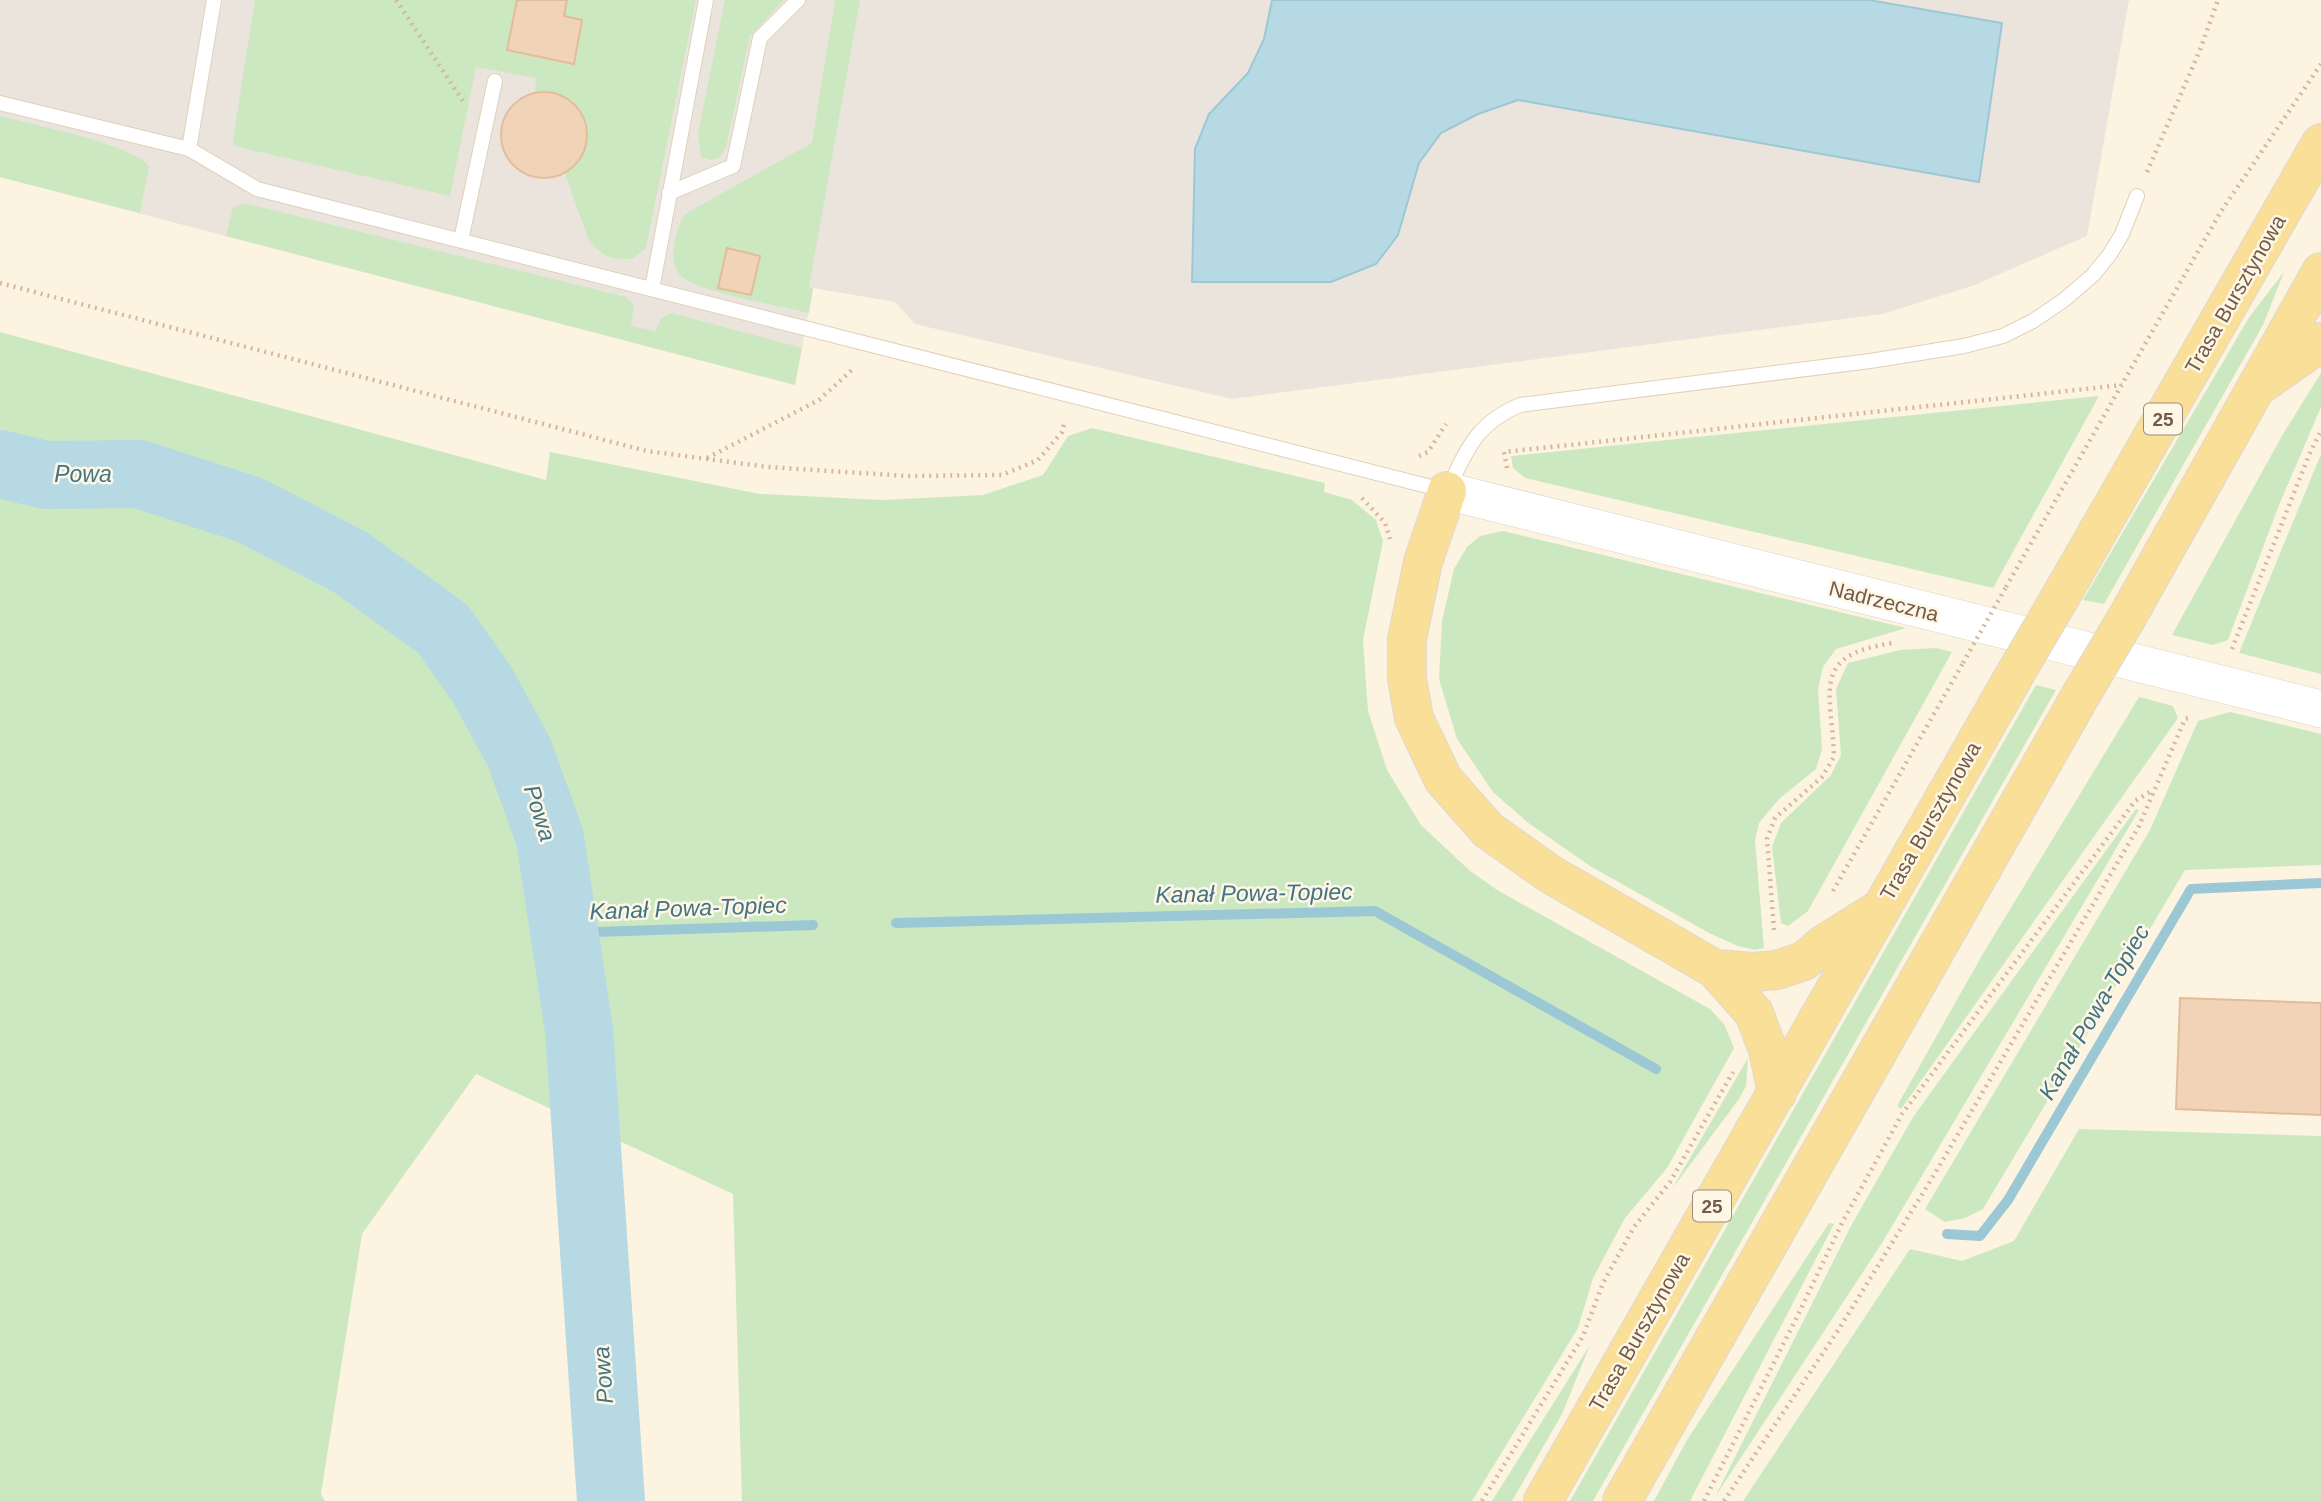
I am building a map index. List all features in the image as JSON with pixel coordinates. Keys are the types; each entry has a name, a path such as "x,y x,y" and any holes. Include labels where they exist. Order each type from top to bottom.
{"main road":[{"name":"Trasa Bursztynowa","path":"1543,1501 2321,143"},
{"path":"1622,1501 2321,272"},
{"path":"2256,388 2321,342"},
{"path":"1447,491 1423,562 1407,639 1407,679 1415,718 1443,779 1488,830 1550,873 1715,969 1754,1013 1768,1050 1777,1093"},
{"path":"1715,969 1753,972 1777,970 1804,961 1824,944 1880,909"}],"street":[{"name":"Nadrzeczna","path":"1447,491 2321,709"}],"lane":[{"path":"189,149 214,0"},
{"path":"652,289 706,0"},
{"path":"669,193 733,166 760,38 798,0"},
{"path":"461,240 495,81"},
{"path":"0,103 189,149 257,189 1447,491 1482,428 1502,412 1520,405 1870,361 1964,346 2003,336 2033,321 2094,275 2122,234 2137,195"}],"path":[{"path":"396,0 467,107 488,111"},
{"path":"2137,195 2200,50 2218,0"},
{"path":"1830,896 2220,213 2321,64"},
{"path":"0,283 647,451 768,467 907,476 1002,475 1038,460 1062,432 1072,395"},
{"path":"706,459 818,400 878,346"},
{"path":"1513,474 1506,467 1504,452 2122,385"},
{"path":"1724,1501 1839,1329 1934,1175 2139,826 2185,719 2214,709 2228,659 2321,431"},
{"path":"1998,598 2011,601"},
{"path":"1777,970 1767,839 1775,818 1822,778 1830,767 1834,757 1829,682 1840,662 1853,652 1894,643"},
{"path":"1704,1501 1842,1223 1902,1114 2135,802 2155,788"},
{"path":"1482,1501 1583,1336 1604,1283 1634,1227 1670,1182 1735,1069"}],"shaded area":[{"path":"0,0 2129,0 2087,236 1972,286 1882,314 1232,399 915,324 895,302 813,288 795,385 0,177"}],"green space":[{"path":"255,0 696,0 646,248 632,259 618,259 604,254 589,241 535,90 536,78 476,67 450,196 235,146 233,139"},
{"path":"725,0 784,0 750,36 726,147 720,157 711,160 701,157 698,133"},
{"path":"835,0 860,0 809,287 813,288 809,313 761,303 688,281 676,269 673,254 676,236 685,214 812,143"},
{"path":"0,116 102,142 138,158 149,166 140,213 0,177"},
{"path":"244,203 626,297 634,305 631,326 656,331 661,318 671,313 802,348 795,385 226,236 233,207"},
{"path":"2284,272 2263,325 2104,604 2083,600 2250,316"},
{"path":"0,332 546,480 550,452 760,494 882,500 983,495 1043,475 1068,436 1092,428 1325,483 1324,492 1352,500 1376,520 1383,541 1363,640 1368,711 1387,770 1421,825 1469,870 1497,890 1710,1009 1724,1024 1734,1048 1667,1168 1625,1218 1593,1278 1578,1328 1472,1501 742,1501 733,1194 476,1074 362,1234 321,1494 325,1501 0,1501"},
{"path":"2321,373 2321,407 2279,505 2228,640 2213,645 2172,635 2283,434"},
{"path":"2099,396 1993,588 1525,478 1513,468 1511,456"},
{"path":"2321,454 2321,674 2239,653"},
{"path":"1503,531 1906,628 1836,649 1823,667 1818,689 1822,749 1816,769 1779,799 1759,823 1755,840 1764,948 1755,950 1738,946 1709,933 1590,866 1527,822 1493,792 1457,739 1439,679 1442,621 1454,569 1467,547 1480,536"},
{"path":"1936,648 1952,652 1808,911 1788,926 1781,923 1772,847 1781,823 1831,775 1841,755 1836,689 1848,663 1900,650"},
{"path":"2036,685 2056,690 1593,1501 1570,1501"},
{"path":"2139,697 2173,706 2178,718 1901,1109 1897,1106 1984,952"},
{"path":"2230,712 2321,734 2321,865 2185,870 1983,1209 1965,1218 1945,1222 1925,1209 2150,830 2198,721"},
{"path":"2136,809 2139,810 1882,1243 1715,1497 1851,1226 1913,1117"},
{"path":"1748,1058 1746,1086 1739,1099 1672,1189"},
{"path":"2079,1129 2321,1136 2321,1501 1743,1501 1910,1249 1962,1261 2014,1241"},
{"path":"1829,1223 1834,1224 1690,1501 1654,1501 1687,1440"},
{"path":"1590,1345 1562,1414 1512,1501 1492,1501"}],"water":[{"path":"1272,0 1869,0 2002,23 1979,182 1518,100 1478,114 1441,133 1419,163 1398,235 1376,264 1331,282 1192,282 1195,149 1209,114 1248,73 1264,39"}],"building":[{"path":"517,0 567,0 564,16 582,20 574,64 507,50"},
{"path":"544,92 561,95 575,104 584,118 587,135 584,152 575,166 561,175 544,178 527,175 513,166 504,152 501,135 504,118 513,104 527,95"},
{"path":"727,248 760,256 751,295 718,288"},
{"path":"2180,998 2321,1003 2321,1115 2176,1109"}],"waterway":[{"name":"Powa","path":"0,464 46,475 139,474 250,510 350,562 443,629 483,686 519,752 550,838 579,1030 611,1501"},
{"name":"Kanał Powa-Topiec","path":"1947,1234 1980,1236 2008,1200 2191,889 2321,883"},
{"name":"Kanał Powa-Topiec","path":"896,923 1375,911 1656,1069"},
{"name":"Kanał Powa-Topiec","path":"564,933 813,925"}]}
